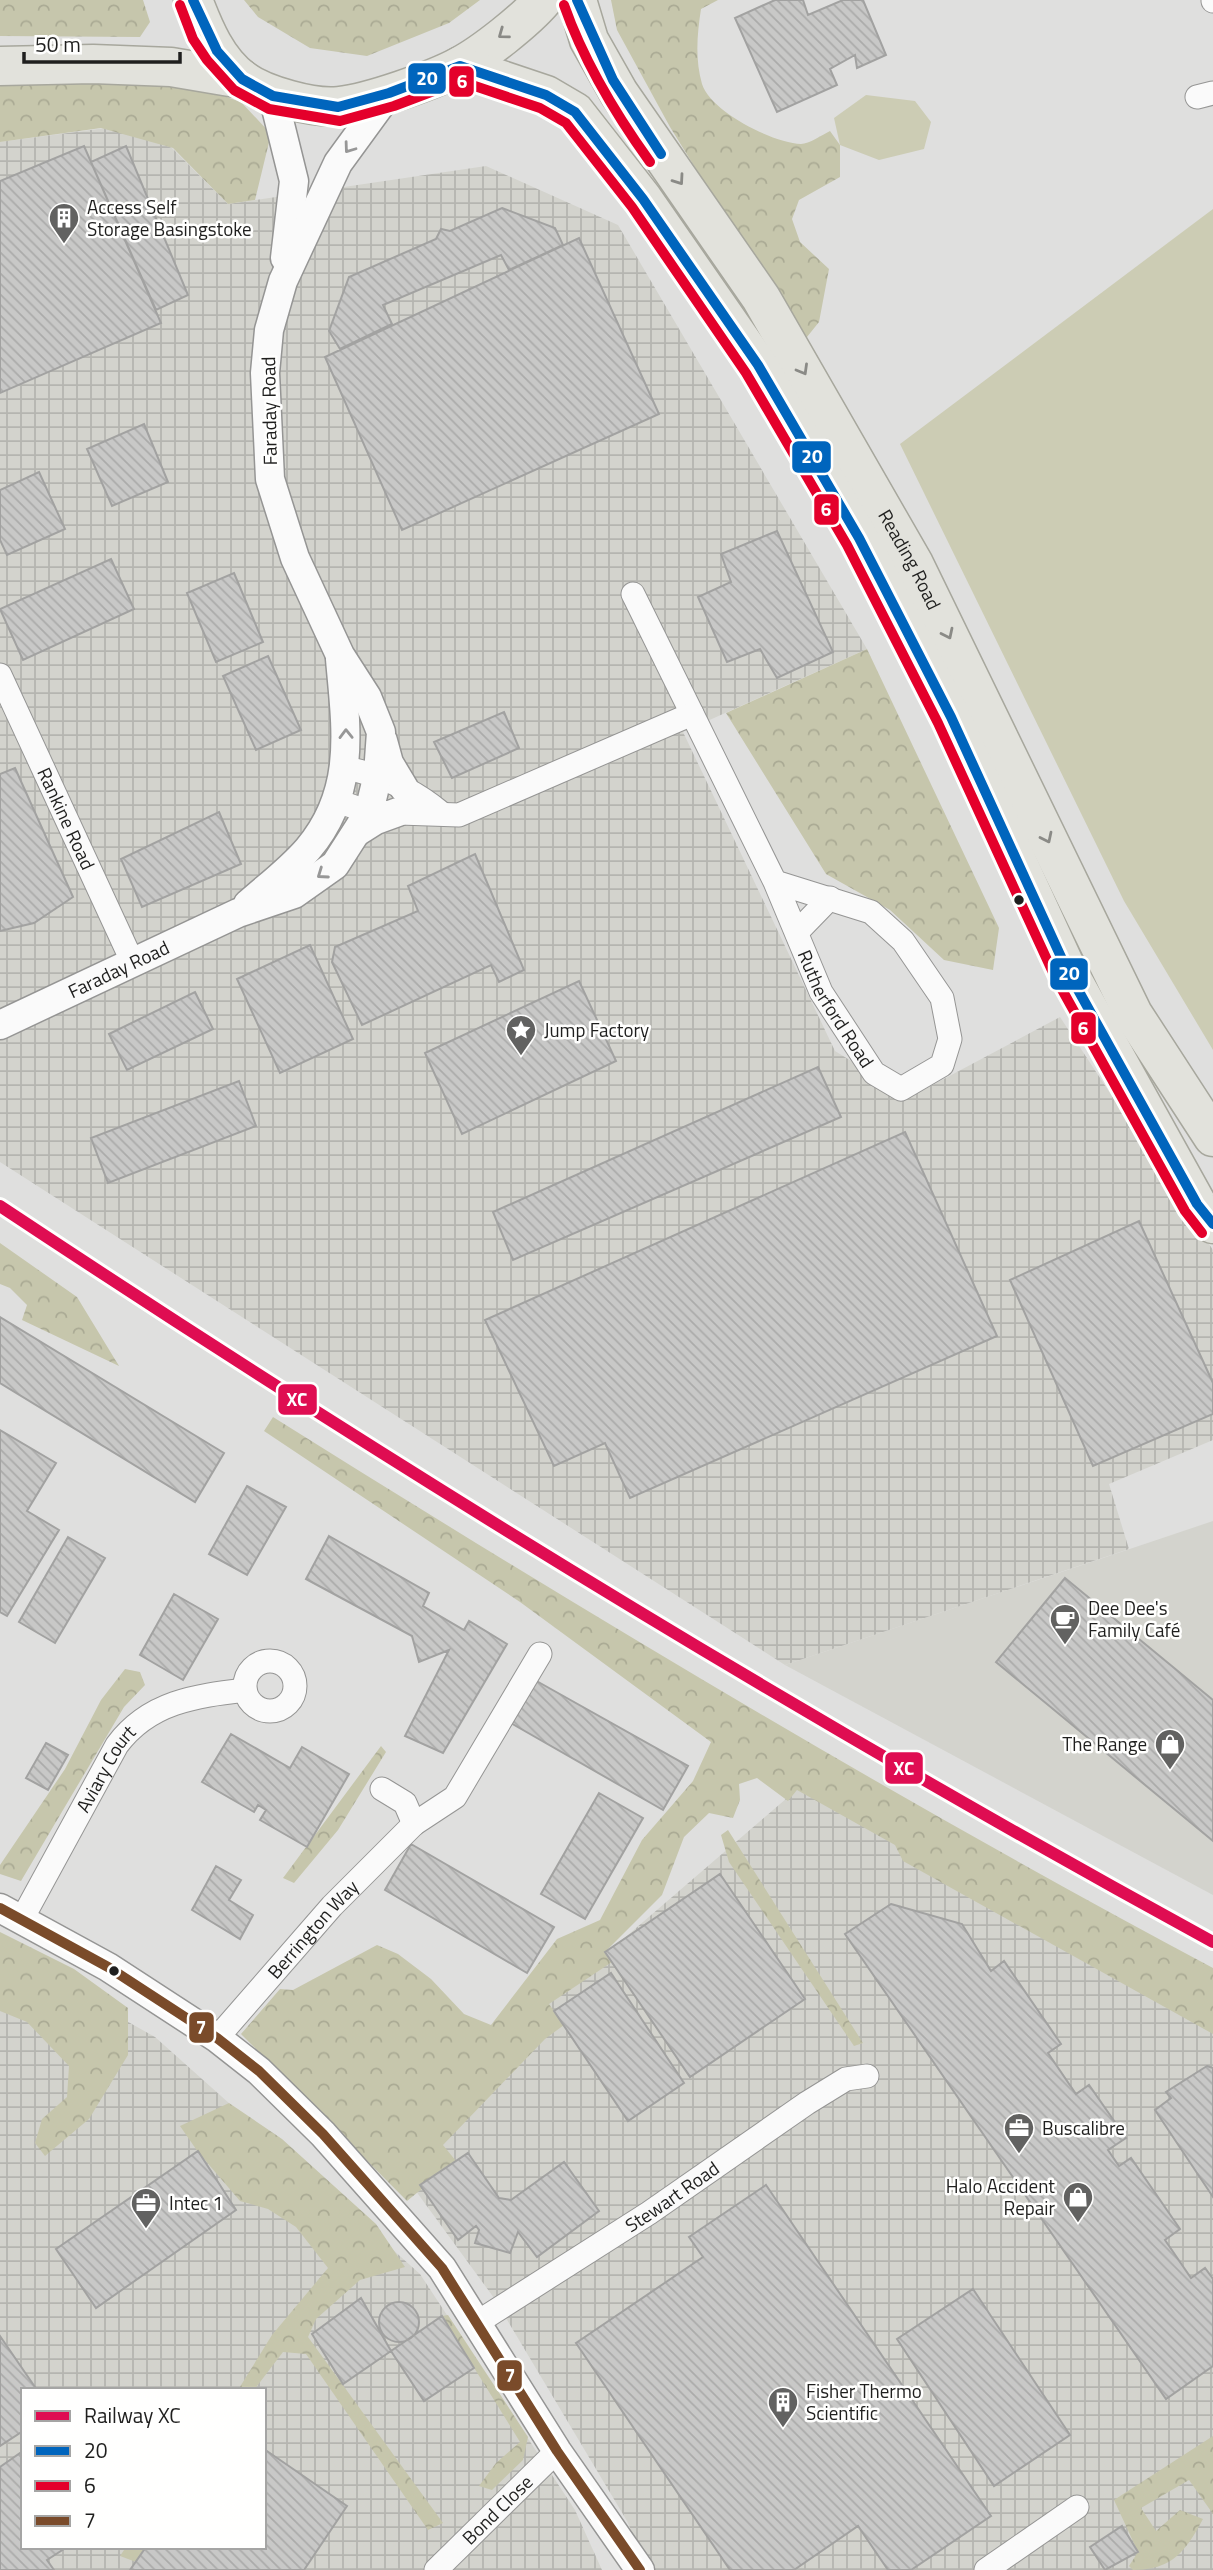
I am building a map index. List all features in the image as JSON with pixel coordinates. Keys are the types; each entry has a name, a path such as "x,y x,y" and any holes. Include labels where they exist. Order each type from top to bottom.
{"highway":[{"path":"193,0 206,33 258,88"},
{"path":"0,66 93,64 171,67 338,107 389,93 460,66 532,13 543,0"},
{"name":"Reading Road","path":"577,0 589,40 619,93 761,298 914,564 1133,1014 1213,1137"},
{"name":"Reading Road","path":"460,66 546,95 575,112 643,199 758,365 859,538 951,717 1067,970 1208,1212"}],"street":[{"name":"Faraday Road","path":"258,88 294,181 283,281"},
{"name":"Faraday Road","path":"0,1025 238,913 294,894 335,865 362,822 377,774 381,732 367,697 340,655 295,558 271,479 265,373 269,330 283,281 338,163 389,93"},
{"name":"Rutherford Road","path":"633,594 775,881 821,992 874,1073 901,1089 942,1065 950,1039 942,998 903,941 871,912 775,881"},
{"name":"Faraday Road","path":"238,913 308,849 337,802 346,768 340,655"},
{"name":"Rankine Road","path":"0,675 132,961"},
{"path":"346,768 377,774 401,800 459,815 692,714"},
{"path":"381,732 401,800"},
{"path":"337,802 362,822 376,820 401,800"},
{"path":"797,932 830,898"},
{"path":"1133,1014 1213,1106"},
{"name":"Berrington Way","path":"218,2038 331,1906 414,1824 455,1797 540,1654"},
{"name":"Aviary Court","path":"11,1914 130,1727 158,1709 196,1696 245,1690"},
{"path":"382,1789 405,1803 414,1824"},
{"path":"11,1914 108,1967 218,2038 286,2098 389,2205 442,2268 557,2451 640,2570"},
{"name":"Stewart Road","path":"478,2322 649,2213 807,2103 846,2079 867,2076"},
{"name":"Bond Close","path":"436,2570 557,2451"},
{"path":"986,2570 1077,2507"}],"shaded area":[{"path":"113,127 172,148 228,204 486,166 618,225 867,649 683,732 835,1051 910,1097 1060,1017 1213,1250 1213,1440 1109,1484 1129,1549 785,1665 0,1162 0,142"},
{"path":"1213,1521 1213,1895 785,1665"},
{"path":"816,1773 1213,1991 1213,2570 648,2570 627,2521 494,2298 383,2146"},
{"path":"0,1950 155,2037 420,2274 575,2510 602,2570 0,2570"}],"green space":[{"path":"0,0 143,0 150,22 140,37 0,36"},
{"path":"244,0 480,0 449,23 367,56 310,48 258,17"},
{"path":"611,0 718,0 701,9 698,28 698,65 702,84 708,95 717,105 744,124 775,138 804,144 830,131 840,145 840,177 799,200 792,219 800,242 829,269 819,322 803,342 670,127 617,30"},
{"path":"174,79 241,102 271,134 255,200 228,204 173,148 101,128 0,142 0,81"},
{"path":"866,95 915,101 931,122 924,149 879,160 840,145 834,118"},
{"path":"1213,209 1213,1050 1124,901 900,444"},
{"path":"867,649 999,928 993,970 944,960 890,910 826,874 726,713"},
{"path":"0,1243 77,1297 119,1366 22,1320 27,1305 10,1288 0,1284"},
{"path":"273,1417 738,1701 974,1837 1213,1968 1213,2034 903,1861 895,1845 797,1790 788,1801 757,1778 739,1784 740,1800 733,1818 709,1813 684,1837 662,1895 605,1952 612,1962 549,2004 564,2025 545,2039 443,2145 456,2161 407,2201 241,2034 280,1989 293,1990 377,1945 398,1954 431,1979 464,2014 491,2025 557,1939 600,1920 642,1840 693,1781 711,1742 520,1602 264,1431"},
{"path":"125,1669 140,1672 145,1685 124,1707 21,1881 0,1874 0,1865 65,1769 101,1700"},
{"path":"381,1746 386,1752 338,1830 294,1883 283,1878"},
{"path":"728,1830 863,2043 854,2046 729,1862 721,1835"},
{"path":"0,1932 74,1969 128,2008 128,2055 89,2119 45,2156 35,2143 42,2119 67,2097 69,2066 27,2022 0,2011"},
{"path":"229,2103 282,2139 376,2224 405,2267 360,2280 316,2319 308,2337 443,2523 428,2530 306,2354 283,2352 256,2388 239,2388 272,2335 328,2268 296,2227 268,2209 240,2201 198,2152 180,2126"},
{"path":"448,2315 528,2437 523,2460 492,2490 479,2486 496,2463 520,2442 442,2316"},
{"path":"1213,2436 1213,2514 1189,2480 1141,2508 1156,2531 1180,2510 1203,2519 1184,2549 1168,2562 1158,2567 1133,2570 1129,2566 1138,2552 1114,2500"},
{"path":"125,2549 145,2549 136,2562 120,2556"}],"building":[{"path":"775,0 803,0 808,15 843,0 863,0 886,55 857,68 855,55 830,69 837,85 777,112 735,18"},
{"name":"Access Self Storage Basingstoke","path":"84,146 161,323 0,393 0,181"},
{"path":"126,146 188,295 156,310 91,162"},
{"path":"502,208 555,228 563,245 509,270 501,255 383,305 392,324 340,349 329,331 349,277 436,239 441,229 450,231"},
{"path":"579,238 659,414 402,530 325,357"},
{"path":"144,424 168,482 112,506 87,449"},
{"path":"39,472 65,529 7,555 0,540 0,490"},
{"path":"777,531 833,652 777,678 760,649 727,662 698,597 731,582 721,554"},
{"path":"111,559 134,609 23,660 0,609"},
{"path":"234,573 263,642 216,662 187,593"},
{"path":"268,656 301,730 256,750 223,676"},
{"path":"504,712 519,748 452,778 434,742"},
{"path":"15,768 73,897 34,923 0,931 0,774"},
{"path":"219,812 241,864 142,907 121,859"},
{"path":"475,854 524,970 499,982 491,965 362,1025 332,962 335,947 418,911 408,886"},
{"path":"310,945 353,1039 280,1073 237,979"},
{"path":"579,981 616,1061 462,1134 425,1053"},
{"path":"195,992 213,1029 127,1070 109,1034"},
{"path":"818,1067 841,1117 513,1260 493,1212"},
{"path":"239,1081 256,1126 108,1183 91,1138"},
{"path":"905,1132 997,1336 630,1498 605,1443 554,1466 485,1320"},
{"path":"1139,1221 1213,1383 1213,1414 1093,1466 1010,1280"},
{"path":"0,1317 224,1453 195,1502 0,1383"},
{"path":"0,1430 56,1463 27,1511 59,1530 7,1616 0,1612"},
{"path":"247,1486 286,1507 247,1575 209,1554"},
{"path":"329,1536 429,1593 423,1606 464,1630 469,1621 507,1644 443,1753 405,1736 449,1650 419,1662 412,1636 306,1579"},
{"path":"68,1537 105,1558 55,1643 19,1622"},
{"name":"The Range","path":"1065,1578 1213,1700 1213,1841 996,1662"},
{"path":"174,1594 218,1619 183,1680 140,1655"},
{"path":"533,1679 688,1766 663,1810 509,1722"},
{"path":"231,1734 290,1768 302,1747 349,1774 307,1847 260,1820 266,1810 258,1805 254,1812 202,1782"},
{"path":"46,1743 68,1755 48,1790 26,1778"},
{"path":"599,1793 643,1818 585,1919 541,1894"},
{"path":"411,1844 554,1927 527,1973 385,1890"},
{"path":"216,1866 241,1880 229,1900 253,1915 240,1939 192,1910"},
{"path":"720,1874 805,1999 690,2077 605,1952"},
{"path":"891,1904 962,1924 991,1971 1004,1961 1061,2044 1048,2053 1076,2094 1089,2085 1126,2138 1108,2150 1119,2166 1131,2158 1180,2229 1165,2240 1191,2278 1205,2268 1213,2279 1213,2366 1166,2399 845,1934"},
{"path":"611,1973 684,2083 628,2121 554,2011"},
{"path":"1207,2066 1213,2068 1213,2197 1155,2110 1171,2098 1166,2092"},
{"name":"Intec 1","path":"198,2151 236,2210 96,2308 56,2249"},
{"path":"468,2153 499,2198 511,2200 564,2162 599,2211 537,2257 518,2232 510,2253 475,2243 479,2230 476,2226 458,2240 420,2185"},
{"name":"Fisher Thermo Scientific","path":"766,2185 991,2516 911,2570 888,2570 858,2526 794,2570 730,2570 576,2343 703,2257 689,2237"},
{"path":"973,2289 1070,2435 994,2486 897,2339"},
{"path":"361,2298 391,2351 343,2384 312,2334"},
{"path":"399,2302 413,2308 419,2322 413,2336 399,2342 385,2336 379,2322 385,2308"},
{"path":"442,2316 474,2368 424,2401 391,2351"},
{"path":"0,2336 36,2388 21,2388 21,2432 0,2446"},
{"path":"266,2450 347,2506 304,2570 130,2570 145,2549 266,2549"},
{"path":"21,2452 21,2549 64,2549 47,2560 54,2570 0,2570 0,2467"},
{"path":"1122,2526 1138,2552 1105,2570 1090,2547"}],"rail line":[{"name":"XC","path":"0,1206 298,1400 599,1587 904,1768 1213,1942"}],"transit line":[{"name":"20","path":"193,0 217,51 242,79 273,96 338,107 389,93 460,66 546,95 575,112 643,199 758,365 859,538 951,717 1067,970 1197,1204 1213,1224"},
{"name":"20","path":"577,0 613,80 661,154"},
{"name":"6","path":"180,5 193,39 207,60 234,90 269,109 340,121 394,106 460,81 540,108 566,123 632,207 746,373 847,545 938,723 1055,977 1185,1211 1202,1233"},
{"name":"6","path":"564,5 601,86 650,162"},
{"name":"7","path":"0,1908 108,1967 217,2038 259,2071 323,2134 442,2268 557,2451 640,2570"}],"place":[{"name":"Access Self Storage Basingstoke","path":"64,245"},
{"name":"Jump Factory","path":"521,1057"},
{"name":"Dee Dee's Family Café","path":"1065,1646"},
{"name":"The Range","path":"1170,1771"},
{"name":"Buscalibre","path":"1019,2155"},
{"name":"Halo Accident Repair","path":"1078,2224"},
{"name":"Intec 1","path":"146,2230"},
{"name":"Fisher Thermo Scientific","path":"783,2429"}]}
